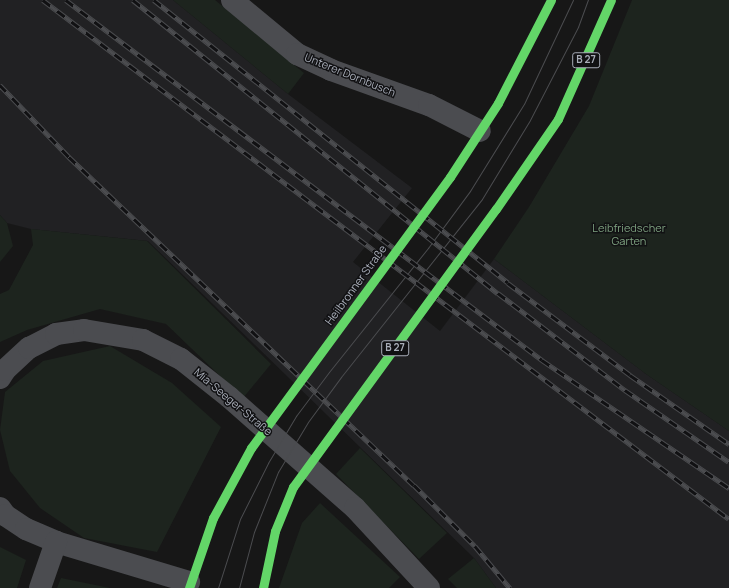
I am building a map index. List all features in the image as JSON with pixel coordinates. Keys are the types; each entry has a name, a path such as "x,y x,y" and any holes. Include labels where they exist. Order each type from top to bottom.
{"main road":[{"name":"Heilbronner Straße","path":"189,585 213,518 251,448 450,177 498,103 551,0"},
{"name":"B 27","path":"263,588 275,531 293,487 496,208 558,119 611,0"}],"street":[{"name":"Unterer Dornbusch","path":"232,0 297,54 331,70 429,105 480,131"},
{"name":"Mia-Seeger-Straße","path":"0,378 29,348 56,334 84,330 143,340 181,359 228,397 355,508 429,588"},
{"path":"0,508 5,515 26,529 56,542 189,585"},
{"path":"40,588 56,542"}],"shaded area":[{"path":"0,0 173,0 288,94 412,188 353,262 440,331 494,259 646,374 729,431 729,588 496,588 474,558 148,241 31,229 7,223 0,215"}],"green space":[{"path":"173,0 215,0 304,73 288,94"},
{"name":"Leibfriedscher Garten","path":"632,0 729,0 729,431 646,374 494,259 529,207 589,106"},
{"path":"0,215 7,223 13,246 0,262"},
{"path":"31,229 147,241 271,364 243,398 166,324 100,309 27,330 0,342 0,294 9,290 33,245"},
{"path":"110,346 172,383 221,427 157,552 84,538 40,508 10,471 0,430 5,392 43,361"},
{"path":"360,448 447,533 419,559 336,474"},
{"path":"320,503 400,577 389,588 279,588 302,523"},
{"path":"0,547 26,560 17,588 0,588"},
{"path":"474,558 496,588 457,588 448,579"},
{"path":"61,578 110,588 57,588"}],"tram line":[{"path":"218,588 240,519 268,463 296,416 329,372 428,248 470,191 524,104 573,0"},
{"path":"239,588 254,532 278,472 308,422 341,377 482,199 530,120 578,27 588,0"}],"railway":[{"path":"43,0 729,519"},
{"path":"66,0 542,360 729,488"},
{"path":"133,0 498,293 625,390 729,462"},
{"path":"154,0 508,283 630,375 729,444"},
{"path":"0,85 69,157 414,485 475,546 510,588"}],"traffic: fast":[{"path":"450,177 498,103 551,0"},
{"path":"496,209 558,119 611,0"},
{"path":"251,448 450,177"},
{"path":"293,487 496,209"},
{"path":"189,588 213,518 251,448"},
{"path":"263,588 275,531 293,487"}]}
